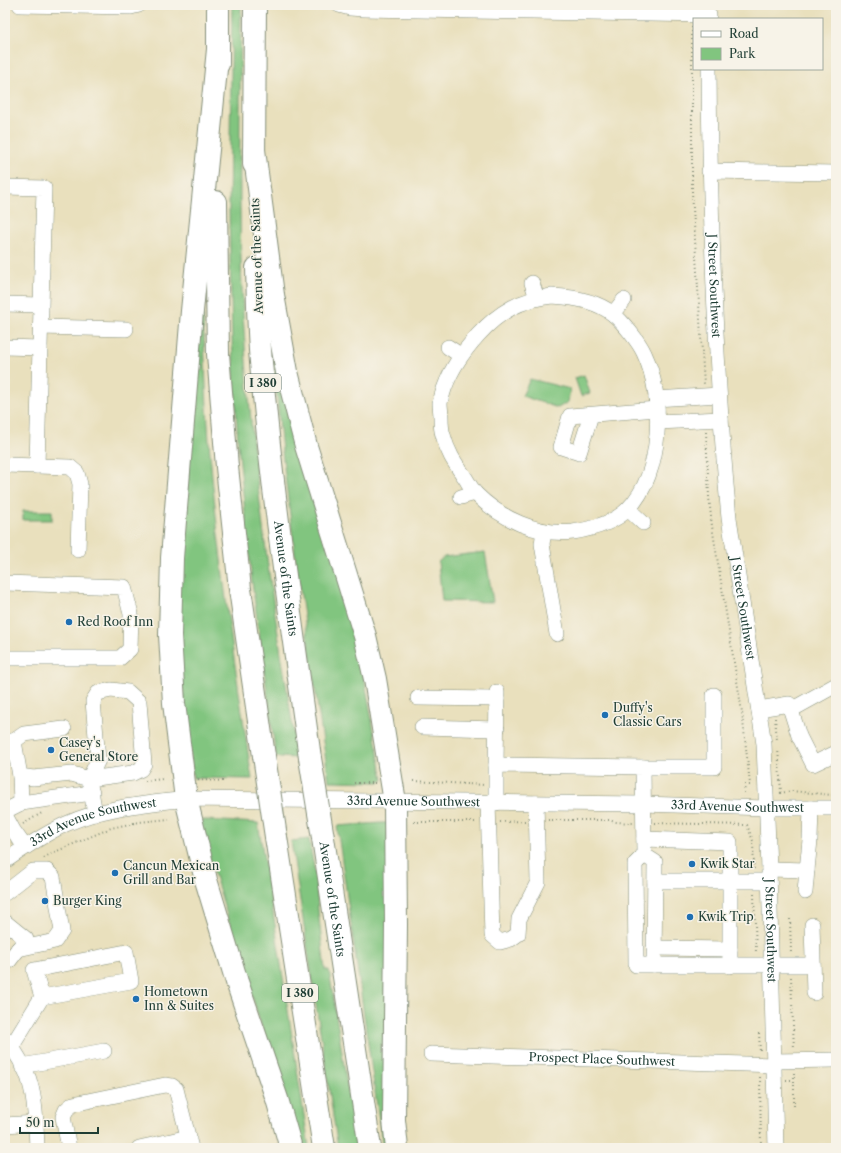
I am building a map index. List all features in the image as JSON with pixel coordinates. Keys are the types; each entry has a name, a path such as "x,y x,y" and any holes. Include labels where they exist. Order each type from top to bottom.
{"highway":[{"name":"I 380","path":"218,5 216,233 218,354 227,467 240,590 324,1148"},
{"name":"Avenue of the Saints","path":"255,5 254,150 261,368 284,574 310,758 370,1148"},
{"path":"218,49 192,311 172,558 170,635 174,703 210,895 237,982 277,1099 291,1148"},
{"path":"254,150 273,295 287,372 306,446 365,636 375,679 395,802 396,925 394,1120 397,1148"}],"street":[{"path":"20,5 131,7 139,5"},
{"path":"339,5 350,8 364,9 709,13"},
{"name":"J Street Southwest","path":"709,70 710,171 719,395 729,518 764,744 776,1148"},
{"path":"710,171 836,173"},
{"path":"5,187 44,188 37,466"},
{"path":"534,290 552,296 582,300 597,305 613,314 636,340 644,353 650,367 657,410 656,446 650,472 638,495 628,509 615,519 594,528 571,532 544,531 522,525 468,495 442,434 440,403 454,351 534,290"},
{"path":"613,314 624,300"},
{"path":"5,304 40,304"},
{"path":"40,327 126,329"},
{"path":"5,347 40,348"},
{"path":"591,415 657,410 719,395"},
{"path":"657,410 721,419"},
{"path":"5,465 70,467 77,473 80,484 78,550"},
{"path":"628,509 643,523"},
{"path":"544,531 542,544 557,634"},
{"path":"5,583 124,587 131,614 130,649 120,658 5,658"},
{"path":"791,710 836,685"},
{"path":"5,811 21,803 90,786 141,770 144,764 139,702 128,692 111,690 98,693 93,701 98,760 90,786 95,814"},
{"path":"496,765 714,767 714,695"},
{"path":"418,698 497,696 496,785 492,803 492,935 500,942 511,939 518,934 519,919 538,882 536,803"},
{"path":"759,710 789,704 799,736 813,764 836,753"},
{"path":"422,727 497,729"},
{"path":"21,803 20,776 10,741 24,734 64,729"},
{"path":"643,766 644,855 635,864 636,965 813,965"},
{"path":"20,776 33,778 72,774 90,786"},
{"name":"33rd Avenue Southwest","path":"5,861 66,824 95,814 190,790 395,802 643,804 766,808 836,808"},
{"path":"805,892 810,840 811,808"},
{"path":"5,815 13,830 26,847"},
{"path":"644,839 730,842 730,966"},
{"path":"644,855 655,862 654,965"},
{"path":"655,881 729,881 807,870"},
{"path":"5,893 33,871 47,872 53,877 62,932 55,941 18,949"},
{"path":"5,922 26,939 6,961"},
{"path":"812,925 814,993"},
{"path":"654,948 730,949"},
{"path":"12,1053 42,997 34,970 126,952 131,981 42,997"},
{"path":"12,1053 104,1052"},
{"path":"12,1053 30,1082 36,1123 37,1148"},
{"name":"Prospect Place Southwest","path":"431,1054 774,1063 794,1060 836,1060"},
{"path":"69,1148 63,1117 66,1110 73,1104 165,1085 172,1086 176,1089 190,1143 139,1148"},
{"path":"5,1125 36,1123"}],"path":[{"path":"692,23 692,192 704,391"},
{"path":"706,431 712,526 742,712 750,784"},
{"path":"190,790 226,780"},
{"path":"414,781 496,785"},
{"path":"354,783 380,783"},
{"path":"744,793 745,784 754,786"},
{"path":"777,793 792,791 836,795"},
{"path":"38,861 50,854 111,828 139,822 169,819"},
{"path":"743,819 744,825"},
{"path":"790,919 794,1106"},
{"path":"784,1080 794,1080"}],"green space":[{"path":"232,5 241,5 240,236 243,313 249,400 269,574 298,758 276,757 252,582 238,443 232,339 229,209"},
{"path":"201,313 203,315 209,442 217,527 233,653 252,779 193,778 176,628"},
{"path":"270,319 355,628 383,780 379,782 329,781 296,562 282,451"},
{"path":"584,375 590,393 581,396 575,378"},
{"path":"530,379 570,389 568,402 558,408 522,396"},
{"path":"23,511 52,511 52,520 23,520"},
{"path":"485,552 493,602 442,601 438,562 444,557"},
{"path":"198,821 258,823 309,1148 299,1148"},
{"path":"388,823 391,1148 383,1148 337,826"},
{"path":"309,839 316,879 325,970 329,970 357,1148 338,1148 291,841"}],"place":[{"name":"Red Roof Inn","path":"69,622"},
{"name":"Duffy's Classic Cars","path":"605,715"},
{"name":"Casey's General Store","path":"51,750"},
{"name":"Kwik Star","path":"692,864"},
{"name":"Cancun Mexican Grill and Bar","path":"115,873"},
{"name":"Burger King","path":"45,901"},
{"name":"Kwik Trip","path":"690,917"},
{"name":"Hometown Inn & Suites","path":"136,999"}]}
